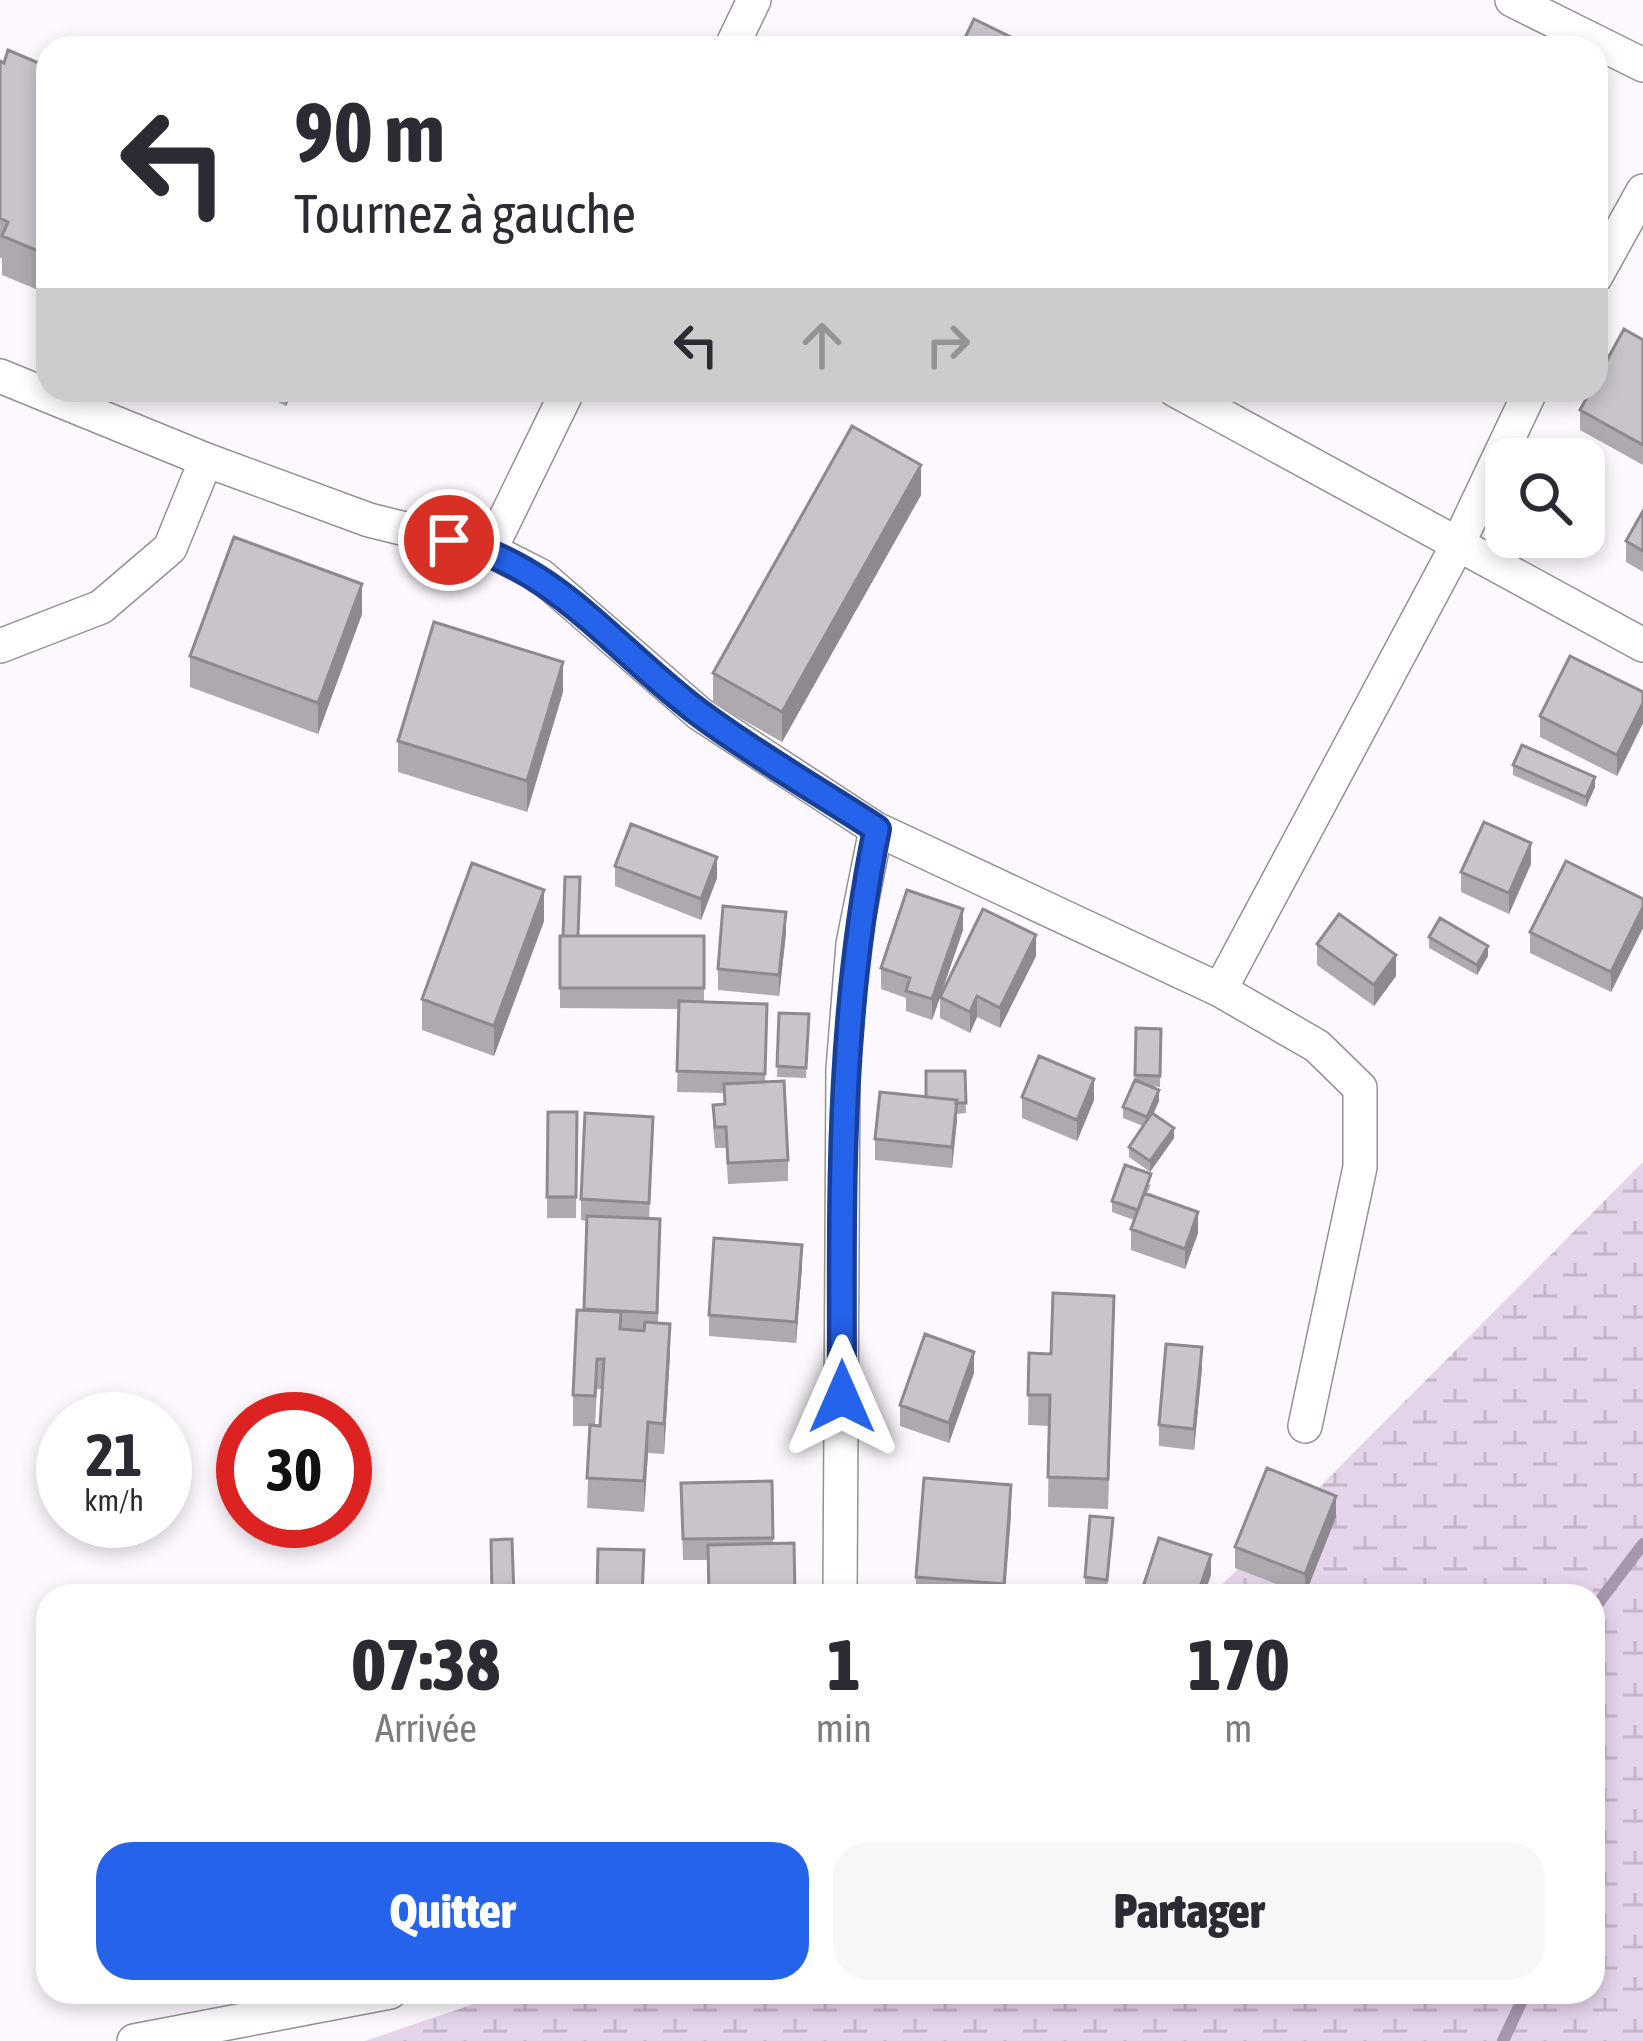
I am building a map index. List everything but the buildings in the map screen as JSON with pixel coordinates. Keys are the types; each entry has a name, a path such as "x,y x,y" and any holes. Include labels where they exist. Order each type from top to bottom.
{"street":[{"path":"737,36 754,0"},
{"path":"1512,0 1585,36"},
{"path":"1608,48 1643,65"},
{"path":"1608,254 1643,191"},
{"path":"0,376 36,391"},
{"path":"64,402 369,520 490,550 541,576 700,714 877,829 1220,990 1317,1046 1360,1088 1360,1167 1305,1426"},
{"path":"490,550 562,402"},
{"path":"1197,402 1643,645"},
{"path":"1220,990 1458,544 1525,402"},
{"path":"0,646 101,607 170,548 206,460"},
{"path":"840,1584 843,1069 854,944 877,829"},
{"path":"134,2041 327,2004"}],"green space":[{"path":"1643,1162 1643,2041 365,2041 474,2004 1605,2004 1605,1584 1223,1584"}],"waterway":[{"path":"1605,1594 1643,1544"},
{"path":"1503,2041 1520,2004"}],"route":[{"path":"449,540 490,550 541,576 623,652 700,714 877,829 854,944 843,1069 842,1397"}]}
